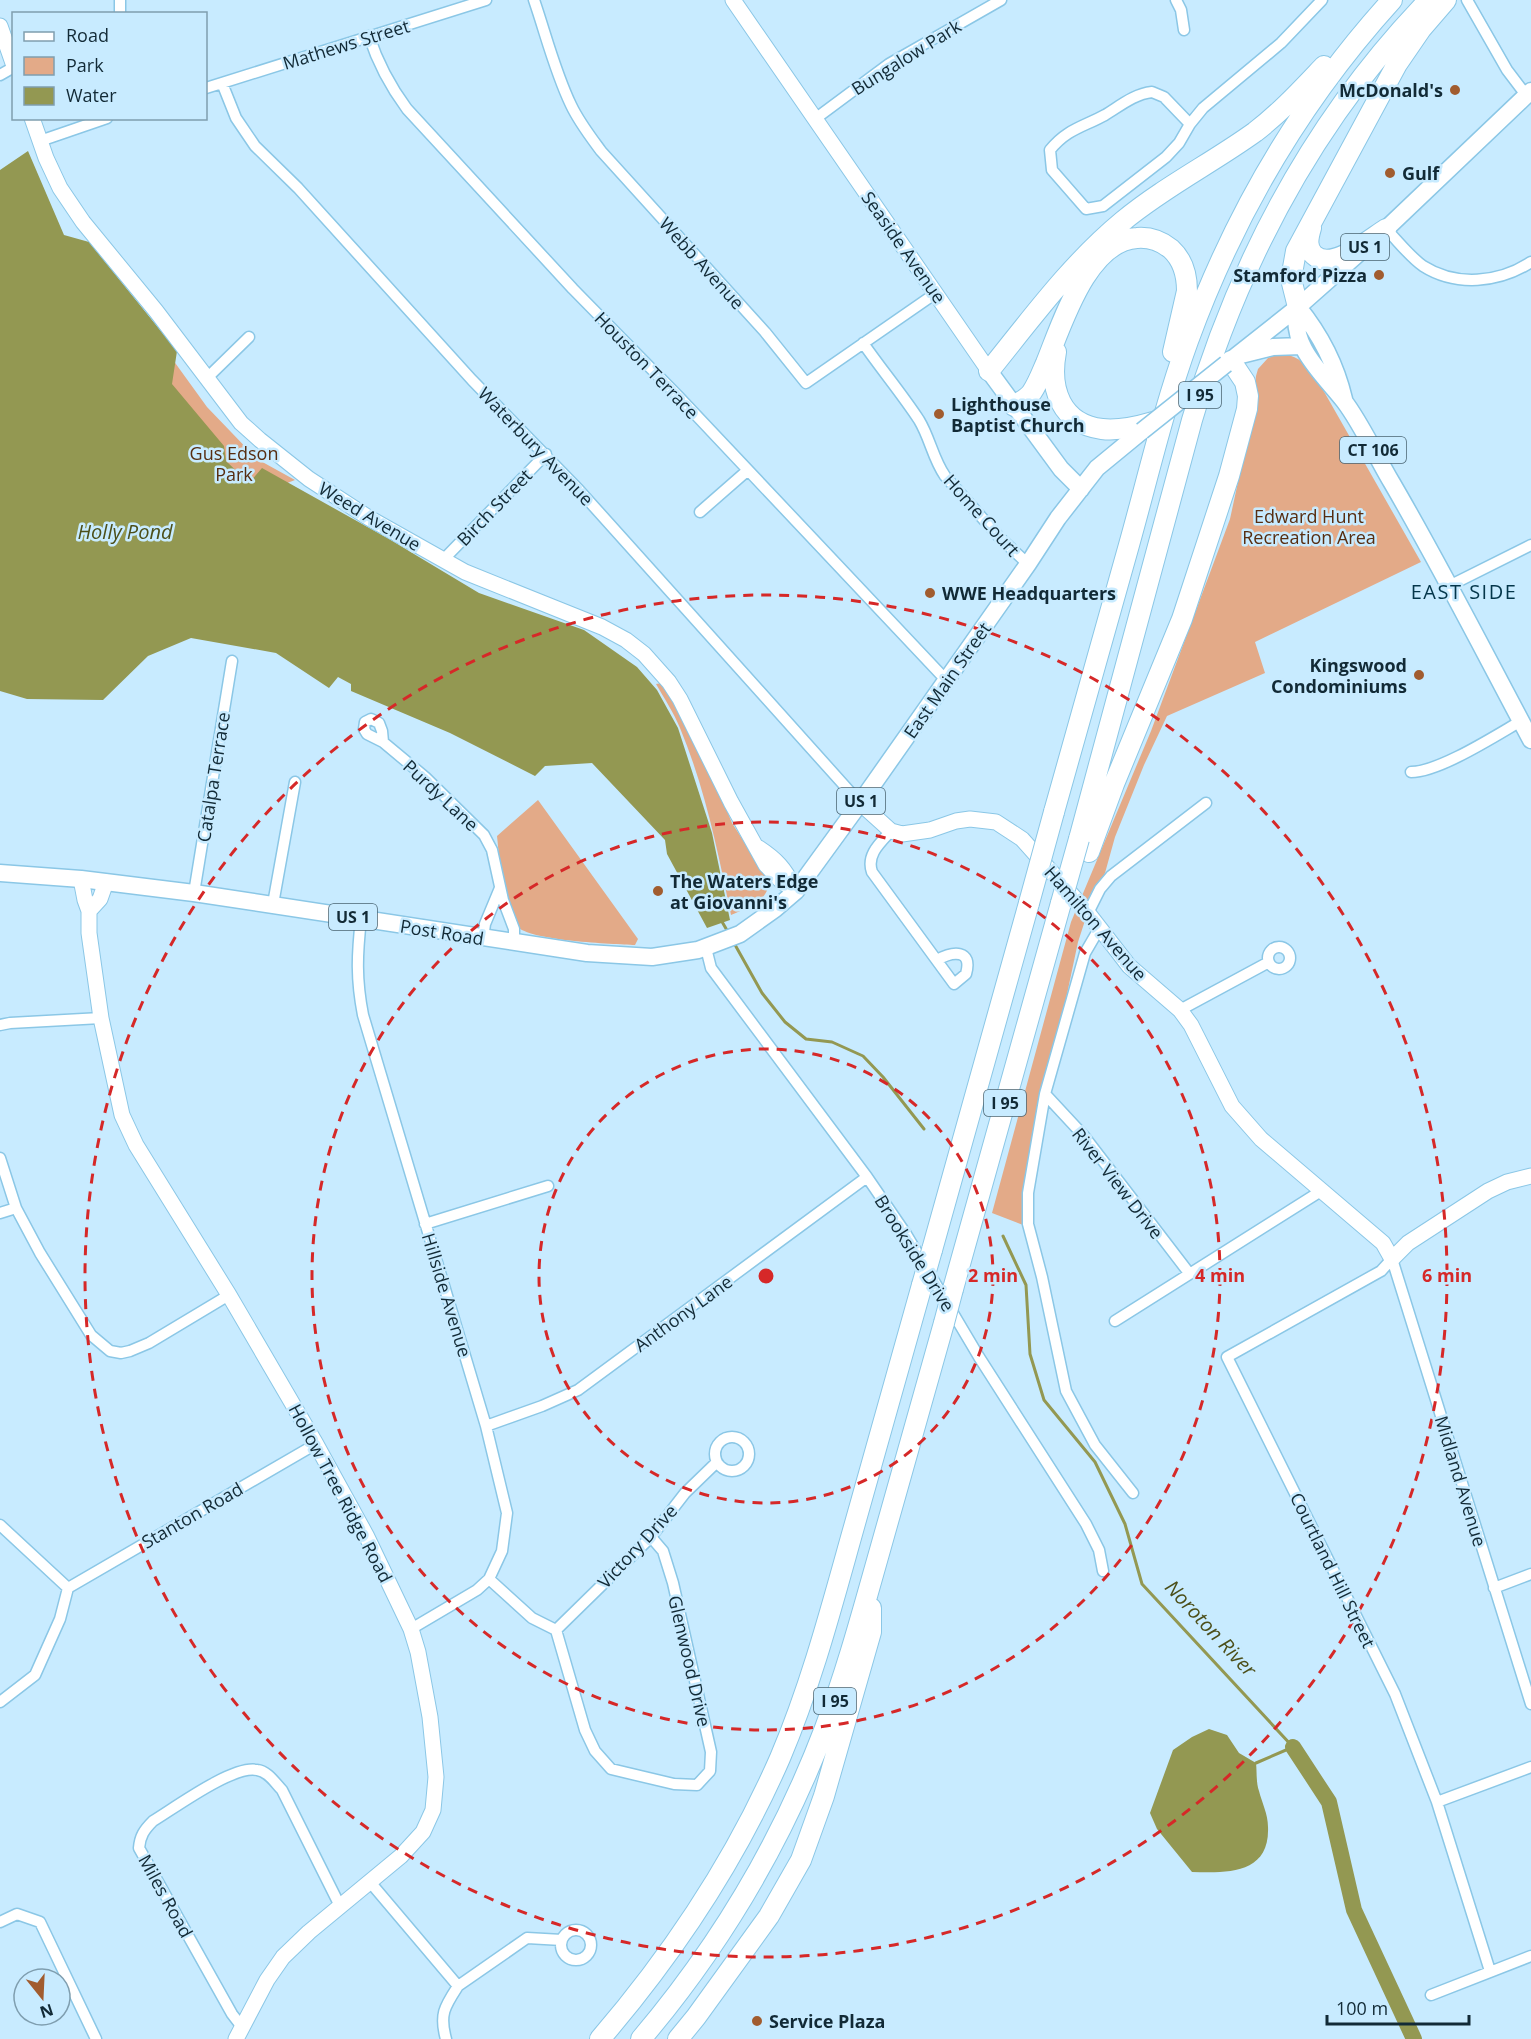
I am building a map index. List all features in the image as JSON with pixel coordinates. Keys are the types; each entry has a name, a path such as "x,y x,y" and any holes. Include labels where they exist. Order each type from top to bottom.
{"highway":[{"name":"I 95","path":"641,2039 712,1946 749,1887 782,1826 837,1697 1059,910 1084,846 1190,430 1212,355 1266,230 1318,140 1370,67 1429,0"},
{"path":"1298,307 1291,279 1293,260 1397,64 1421,29 1446,0"},
{"name":"I 95","path":"600,2039 639,1992 699,1909 740,1840 780,1757 805,1693 826,1628 1177,375 1228,245 1260,183 1297,123 1337,66 1387,6"},
{"path":"989,371 1063,280 1111,231 1155,197 1268,122 1336,53 1387,6"},
{"path":"1335,178 1309,237 1309,248 1312,253 1323,260 1334,260 1386,229"},
{"path":"1014,406 1033,390 1079,286 1104,253 1121,241 1142,237 1153,239 1169,248 1181,262 1187,280 1185,300 1125,559"},
{"path":"1066,315 1056,352 1053,375 1058,398 1067,412 1079,422 1101,429 1147,426"},
{"path":"1084,846 1114,784 1172,647 1202,564 1229,476 1248,396 1245,382 1231,361"},
{"path":"678,2039 769,1916 801,1860 824,1796 871,1632 871,1583"}],"main road":[{"name":"East Main Street","path":"709,947 740,934 796,891 1028,564 1058,518 1097,468 1298,307 1386,229 1529,93"},
{"name":"CT 106","path":"1298,307 1295,322 1302,346 1331,377"},
{"name":"CT 106","path":"1298,307 1315,331 1331,377 1344,402 1412,517 1531,740"},
{"path":"1231,361 1273,347 1302,346"},
{"name":"Seaside Avenue","path":"989,371 1061,469 1081,489"},
{"name":"Post Road","path":"0,873 81,879 194,893 587,953 628,957 669,956 709,947"}],"street":[{"name":"Mathews Street","path":"207,88 486,0"},
{"name":"Webb Avenue","path":"534,0 570,104 582,126 765,332 806,383 936,293"},
{"name":"Seaside Avenue","path":"733,0 989,371"},
{"name":"Bungalow Park","path":"815,119 889,64 1001,0"},
{"path":"1176,0 1181,10 1184,30"},
{"path":"1467,0 1507,70 1529,93"},
{"path":"1190,124 1158,93 1139,95 1061,138 1050,150 1052,170 1086,209 1101,207 1172,152 1203,108 1281,44 1315,2"},
{"path":"0,26 12,60"},
{"name":"Houston Terrace","path":"369,36 382,71 391,88 407,109 573,289 946,680"},
{"name":"Waterbury Avenue","path":"222,83 236,118 255,146 298,188 472,380 546,454 860,803"},
{"name":"Weed Avenue","path":"33,120 60,188 82,222 156,311 241,423 280,457 369,518 481,579 603,627 644,654 669,682 680,699 731,802 766,865 782,882 796,891"},
{"path":"40,141 101,120"},
{"path":"1386,229 1421,264 1445,275 1472,280 1497,278 1531,262"},
{"path":"207,378 249,337"},
{"name":"Home Court","path":"863,344 918,418 928,436 940,469 1000,538 1028,564"},
{"name":"Birch Street","path":"443,560 546,454"},
{"path":"700,512 748,470"},
{"path":"1449,586 1531,545"},
{"name":"Catalpa Terrace","path":"194,893 232,661"},
{"path":"1411,772 1422,772 1444,763 1521,721"},
{"name":"Purdy Lane","path":"383,742 438,789 484,836 492,850 500,888 514,929 514,942"},
{"path":"273,904 295,782"},
{"path":"860,803 891,831 870,859 871,868 937,960"},
{"path":"1088,913 1100,889 1111,876 1206,803"},
{"name":"Hamilton Avenue","path":"891,831 913,834 970,819 996,822 1022,839 1088,913 1129,966 1180,1010 1191,1024 1232,1107 1261,1139 1383,1243 1392,1259"},
{"name":"Hollow Tree Ridge Road","path":"81,879 89,910 89,933 101,1018 122,1115 135,1145 229,1294 366,1535 411,1629 418,1652 430,1717 436,1777 433,1810 423,1832 401,1856 309,1932 283,1957 267,1980 239,2033"},
{"path":"89,910 100,898 106,882"},
{"path":"483,938 485,924 500,888"},
{"name":"Hillside Avenue","path":"361,919 357,974 363,1016 486,1426 507,1513 502,1551 489,1579 477,1590 411,1629"},
{"path":"1099,929 1085,953 1045,1094 1028,1193 1028,1224 1042,1277 1066,1391 1095,1444 1133,1493"},
{"name":"Brookside Drive","path":"709,947 711,968 867,1177 906,1234 979,1357 1086,1524 1099,1550 1103,1571"},
{"path":"1180,1010 1269,962"},
{"path":"0,1025 101,1018"},
{"name":"River View Drive","path":"1045,1094 1084,1136 1189,1273"},
{"path":"0,1158 16,1208 40,1253 91,1335 110,1351 120,1353 130,1351 149,1343 229,1294"},
{"path":"1392,1259 1408,1243 1488,1191 1507,1182 1531,1176"},
{"name":"Anthony Lane","path":"486,1426 578,1390 867,1177"},
{"path":"425,1224 548,1186"},
{"path":"1114,1322 1321,1191"},
{"path":"0,1213 16,1208"},
{"name":"Midland Avenue","path":"1392,1259 1531,1704"},
{"name":"Courtland Hill Street","path":"1392,1259 1381,1271 1227,1357 1395,1694 1437,1802 1490,1971"},
{"name":"Stanton Road","path":"68,1588 316,1444"},
{"name":"Victory Drive","path":"556,1630 651,1537 685,1493 717,1462"},
{"path":"0,1525 68,1588 60,1619 35,1675 0,1702"},
{"name":"Glenwood Drive","path":"556,1630 585,1731 595,1751 611,1769 674,1784 697,1785 710,1771 711,1752 673,1583 663,1551 651,1537"},
{"path":"1494,1588 1531,1574"},
{"path":"489,1579 532,1618 556,1630"},
{"path":"1437,1802 1531,1767"},
{"name":"Miles Road","path":"239,2033 232,2014 139,1848 140,1838 145,1829 153,1821 228,1775 246,1770 259,1770 269,1775 282,1790 340,1906"},
{"path":"370,1882 458,1986"},
{"path":"0,1922 17,1914 40,1922 96,2039"},
{"path":"446,2039 443,2031 444,2008 458,1986 527,1938 562,1940"},
{"path":"1431,1995 1531,1956"}],"green space":[{"name":"Gus Edson Park","path":"160,342 207,407 257,459 295,480 264,492 246,494 169,404"},
{"name":"Edward Hunt Recreation Area","path":"1279,354 1290,355 1299,360 1314,374 1421,562 1255,642 1265,673 1167,716 1115,837 1105,873 1093,896 1078,942 1048,1084 1034,1127 1022,1208 1023,1225 992,1213 1071,922 1151,731 1230,519 1251,422 1258,369 1268,358"},
{"path":"662,683 707,763 732,823 768,879 768,886 762,898 731,915 704,797 680,728 656,684"},
{"path":"538,800 638,939 635,945 554,938 524,931 517,926 504,895 497,836"}],"water":[{"name":"Holly Pond","path":"28,151 64,235 89,242 177,351 172,384 224,446 226,461 249,483 262,468 389,539 479,593 584,630 637,667 657,690 678,728 712,833 730,920 707,928 667,854 665,840 592,763 545,766 535,776 450,733 351,691 351,684 338,677 329,688 276,653 191,638 148,656 103,700 27,699 0,691 0,170"},
{"path":"1209,1729 1227,1735 1239,1753 1256,1763 1258,1788 1268,1822 1267,1843 1262,1854 1254,1863 1244,1868 1232,1871 1192,1872 1157,1829 1150,1813 1173,1750"}],"waterway":[{"name":"Noroton River","path":"721,920 728,932"},
{"name":"Noroton River","path":"734,943 762,993 785,1022 806,1039 832,1042 863,1056 883,1077 924,1129"},
{"name":"Noroton River","path":"1003,1236 1026,1285 1030,1354 1044,1400 1095,1462 1125,1524 1142,1584 1293,1747 1256,1763"},
{"name":"Noroton River","path":"1293,1747 1329,1802 1354,1910 1414,2039"}],"place":[{"name":"McDonald's","path":"1455,90"},
{"name":"Gulf","path":"1390,173"},
{"name":"Stamford Pizza","path":"1379,275"},
{"name":"Lighthouse Baptist Church","path":"939,414"},
{"name":"WWE Headquarters","path":"930,593"},
{"name":"Kingswood Condominiums","path":"1419,675"},
{"name":"The Waters Edge at Giovanni's","path":"658,891"},
{"name":"Service Plaza","path":"757,2021"}],"district":[{"name":"EAST SIDE","path":"1464,591"}]}
